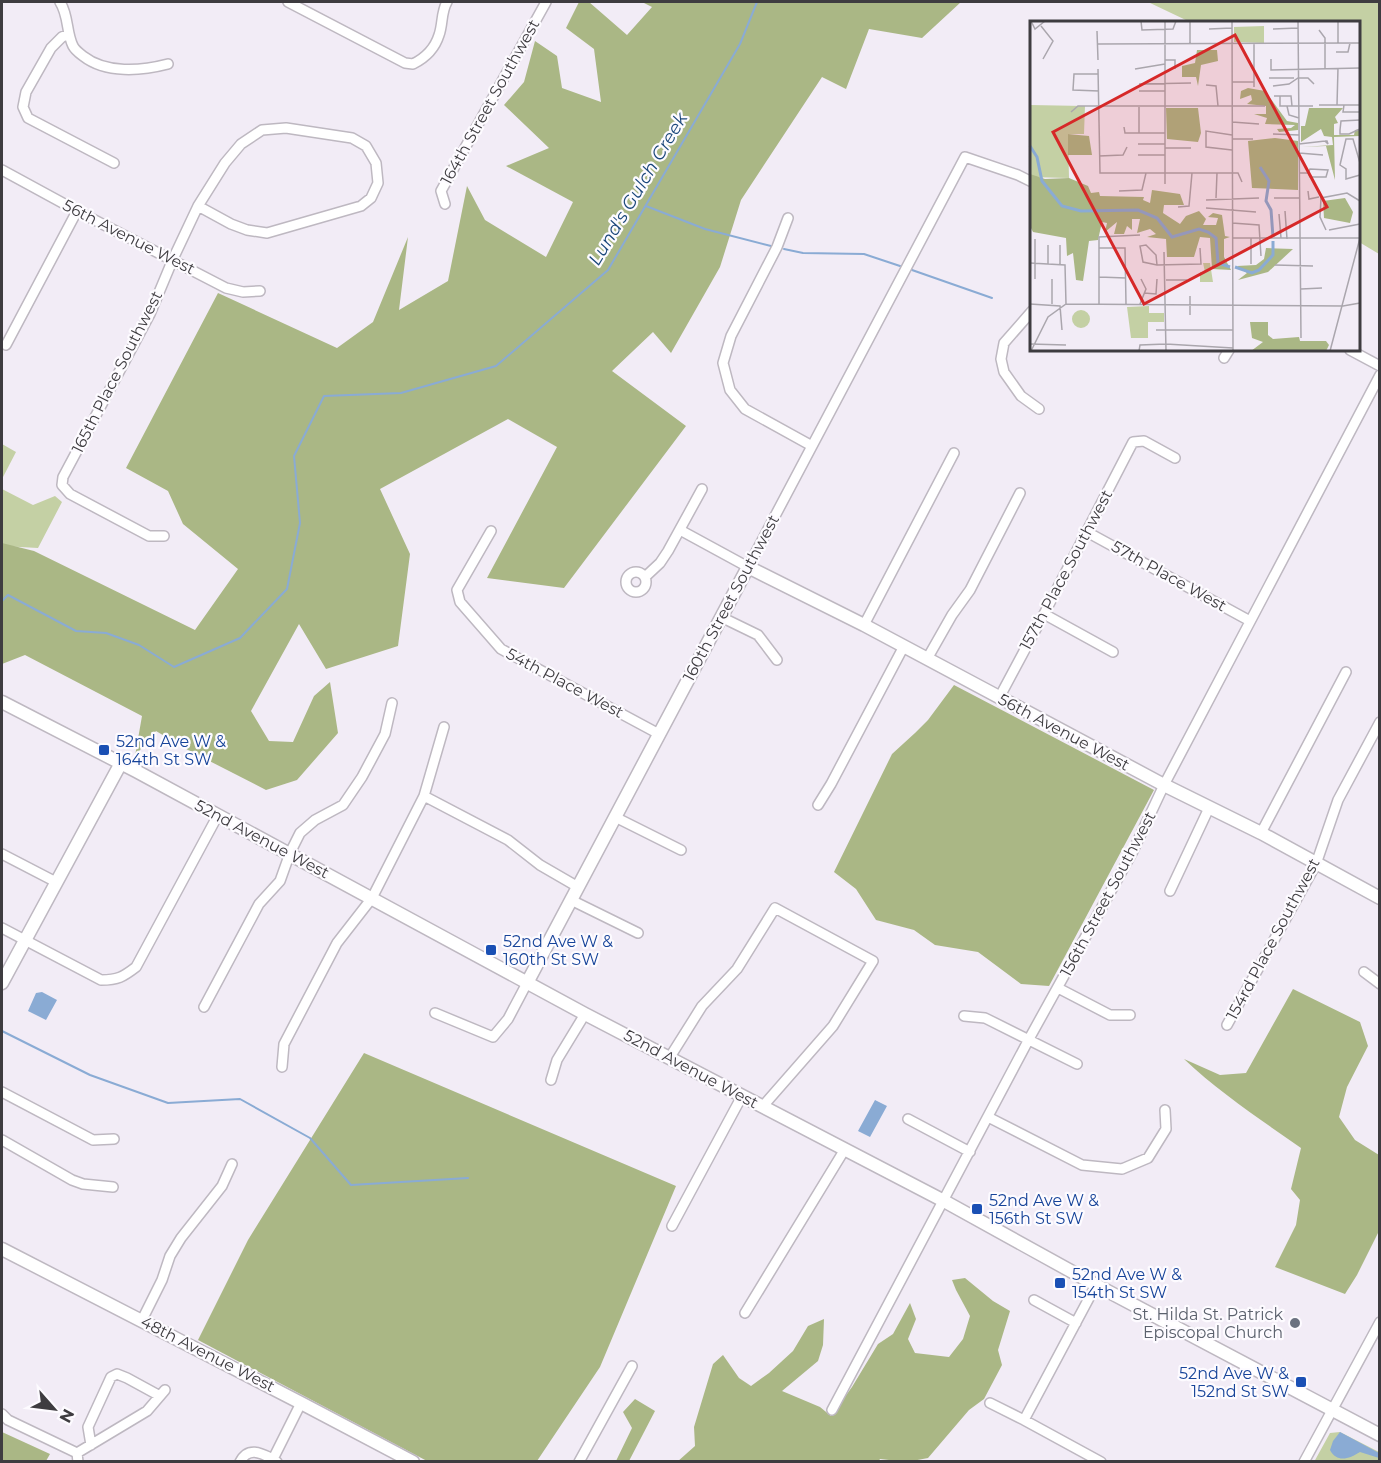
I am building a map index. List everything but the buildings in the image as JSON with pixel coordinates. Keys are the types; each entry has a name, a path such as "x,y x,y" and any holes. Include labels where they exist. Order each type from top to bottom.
{"street":[{"path":"60,2 66,14 74,48 89,60 100,66 129,70 168,64"},
{"path":"288,2 405,63 414,64 423,59 439,37 443,9 447,2"},
{"name":"164th Street Southwest","path":"445,204 441,191 546,2"},
{"path":"69,34 62,37 51,48 26,92 23,107 28,118 114,163"},
{"name":"165th Place Southwest","path":"164,536 149,536 70,494 62,484 63,477 150,314 198,206 225,163 241,144 262,130 286,128 352,138 366,146 376,163 378,183 371,198 361,207 267,232 247,230 231,224 198,206"},
{"name":"160th Street Southwest","path":"435,1013 494,1037 508,1019 965,157 1030,181"},
{"name":"56th Avenue West","path":"2,170 226,288 243,292 260,291"},
{"path":"6,345 77,211"},
{"path":"788,218 777,247 731,336 723,363 730,390 745,409 812,446"},
{"path":"1030,313 1005,343 1001,359 1004,372 1021,396 1039,409"},
{"path":"1352,351 1380,366"},
{"name":"156th Street Southwest","path":"832,1410 1029,1039 1133,851 1164,785 1380,375"},
{"name":"157th Place Southwest","path":"999,698 1133,442 1144,441 1175,458"},
{"path":"864,625 954,453"},
{"path":"645,577 660,563 702,489"},
{"path":"927,659 952,615 970,590 1020,493"},
{"path":"680,530 748,567"},
{"name":"54th Place West","path":"491,531 457,590 460,602 501,649 659,734"},
{"name":"57th Place West","path":"1087,532 1250,621"},
{"name":"56th Avenue West","path":"748,567 864,625 1380,897"},
{"path":"1044,614 1113,652"},
{"path":"722,617 758,635 777,660"},
{"path":"818,805 904,646"},
{"path":"1261,833 1346,672"},
{"name":"52nd Avenue West","path":"2,702 290,853 585,1014 944,1201 1096,1285 1380,1436"},
{"path":"204,1007 259,904 280,881 300,833 315,820 343,805 362,777 385,734 392,703"},
{"name":"154rd Place Southwest","path":"1227,1025 1316,864 1338,800 1380,722"},
{"path":"282,1067 284,1044 336,943 372,898 424,796 444,728"},
{"path":"2,983 121,763"},
{"path":"424,796 508,840 540,865 578,887"},
{"path":"1170,891 1209,807"},
{"path":"2,928 101,980 114,980 126,975 135,967 218,815"},
{"path":"615,817 681,850"},
{"path":"2,854 56,882"},
{"path":"571,900 638,933"},
{"path":"670,1057 702,1006 737,969 775,909 873,961 833,1026 762,1106"},
{"path":"1364,972 1380,984"},
{"path":"1058,988 1110,1015 1130,1015"},
{"path":"551,1080 557,1060 585,1014"},
{"path":"964,1016 985,1018 1077,1064"},
{"path":"2,1092 93,1140 114,1139"},
{"path":"672,1226 742,1096"},
{"path":"988,1117 1082,1165 1122,1169 1148,1158 1166,1129 1165,1110"},
{"path":"908,1119 970,1152"},
{"path":"2,1140 72,1180 83,1184 113,1187"},
{"path":"745,1313 845,1149"},
{"path":"142,1320 162,1280 170,1256 181,1238 222,1186 232,1164"},
{"name":"48th Avenue West","path":"2,1249 412,1461"},
{"path":"1024,1420 1096,1285"},
{"path":"1034,1300 1076,1323"},
{"path":"1304,1461 1380,1322"},
{"path":"579,1461 632,1366"},
{"path":"2,1414 8,1420 77,1457 90,1444 147,1411 163,1393 117,1374 111,1377 88,1427 90,1444"},
{"path":"240,1461 250,1452 259,1452 275,1460 301,1402"},
{"path":"990,1403 1101,1461"}],"green space":[{"path":"579,2 589,2 627,35 652,7 642,2 961,2 922,38 869,29 846,89 822,77 741,200 720,267 671,353 653,332 612,371 686,426 564,588 487,578 557,447 508,419 380,489 410,554 398,646 326,669 299,624 251,711 269,741 293,742 314,696 330,682 338,733 297,780 266,790 156,731 135,756 142,716 25,655 2,664 2,543 34,551 195,630 238,569 183,524 168,491 126,468 218,293 337,348 373,322 408,237 399,310 448,281 467,186 485,220 546,257 573,202 506,166 549,148 504,105 524,82 535,41 557,56 562,88 601,102 594,49 566,28"},
{"path":"1148,2 1379,2 1379,254 1360,243 1360,21 1188,21"},
{"path":"2,444 16,452 2,479"},
{"path":"2,489 33,505 55,496 62,502 38,548 2,546"},
{"path":"954,685 1154,790 1049,986 1021,984 978,952 935,945 914,930 876,920 856,889 834,872 892,754 928,720"},
{"path":"1293,989 1360,1022 1368,1046 1347,1087 1339,1117 1355,1140 1379,1155 1379,1231 1345,1294 1275,1267 1296,1225 1300,1200 1291,1189 1301,1148 1226,1095 1184,1059 1220,1075 1246,1073"},
{"path":"364,1053 676,1186 600,1367 537,1461 427,1461 198,1340 248,1240"},
{"path":"965,1278 993,1301 1010,1311 998,1350 1002,1365 984,1399 969,1410 928,1458 907,1462 880,1459 878,1462 677,1462 695,1446 694,1427 713,1364 723,1355 739,1378 751,1386 793,1351 808,1326 824,1319 823,1345 818,1361 782,1391 820,1407 831,1416 878,1344 893,1334 910,1303 916,1319 908,1339 915,1353 949,1357 963,1339 970,1316 952,1280"},
{"path":"635,1399 655,1411 629,1461 616,1461 632,1428 623,1412"},
{"path":"2,1432 50,1454 46,1461 2,1461"},
{"path":"1340,1432 1379,1452 1379,1461 1314,1462 1330,1433"}],"water":[{"path":"42,992 57,1000 46,1020 28,1011 36,993"},
{"path":"875,1100 887,1106 870,1137 858,1131"},
{"path":"1340,1432 1379,1453 1379,1458 1360,1452 1348,1458 1336,1457 1330,1450"}],"waterway":[{"name":"Lund's Gulch Creek","path":"2,601 8,595 76,631 106,633 139,645 174,667 240,638 287,589 300,523 294,456 324,396 401,393 496,366 608,270 740,44 757,2"},
{"path":"646,206 705,229 771,246"},
{"path":"784,249 803,253 864,254 900,266"},
{"path":"912,270 992,298"},
{"name":"Lund's Gulch Creek","path":"2,1031 90,1075 168,1103 240,1099 310,1138 351,1185 468,1178"}],"place":[{"name":"52nd Ave W & 164th St SW","path":"104,750"},
{"name":"52nd Ave W & 160th St SW","path":"491,950"},
{"name":"52nd Ave W & 156th St SW","path":"977,1209"},
{"name":"52nd Ave W & 154th St SW","path":"1060,1283"},
{"name":"St. Hilda St. Patrick Episcopal Church","path":"1295,1323"},
{"name":"52nd Ave W & 152nd St SW","path":"1301,1382"}]}
